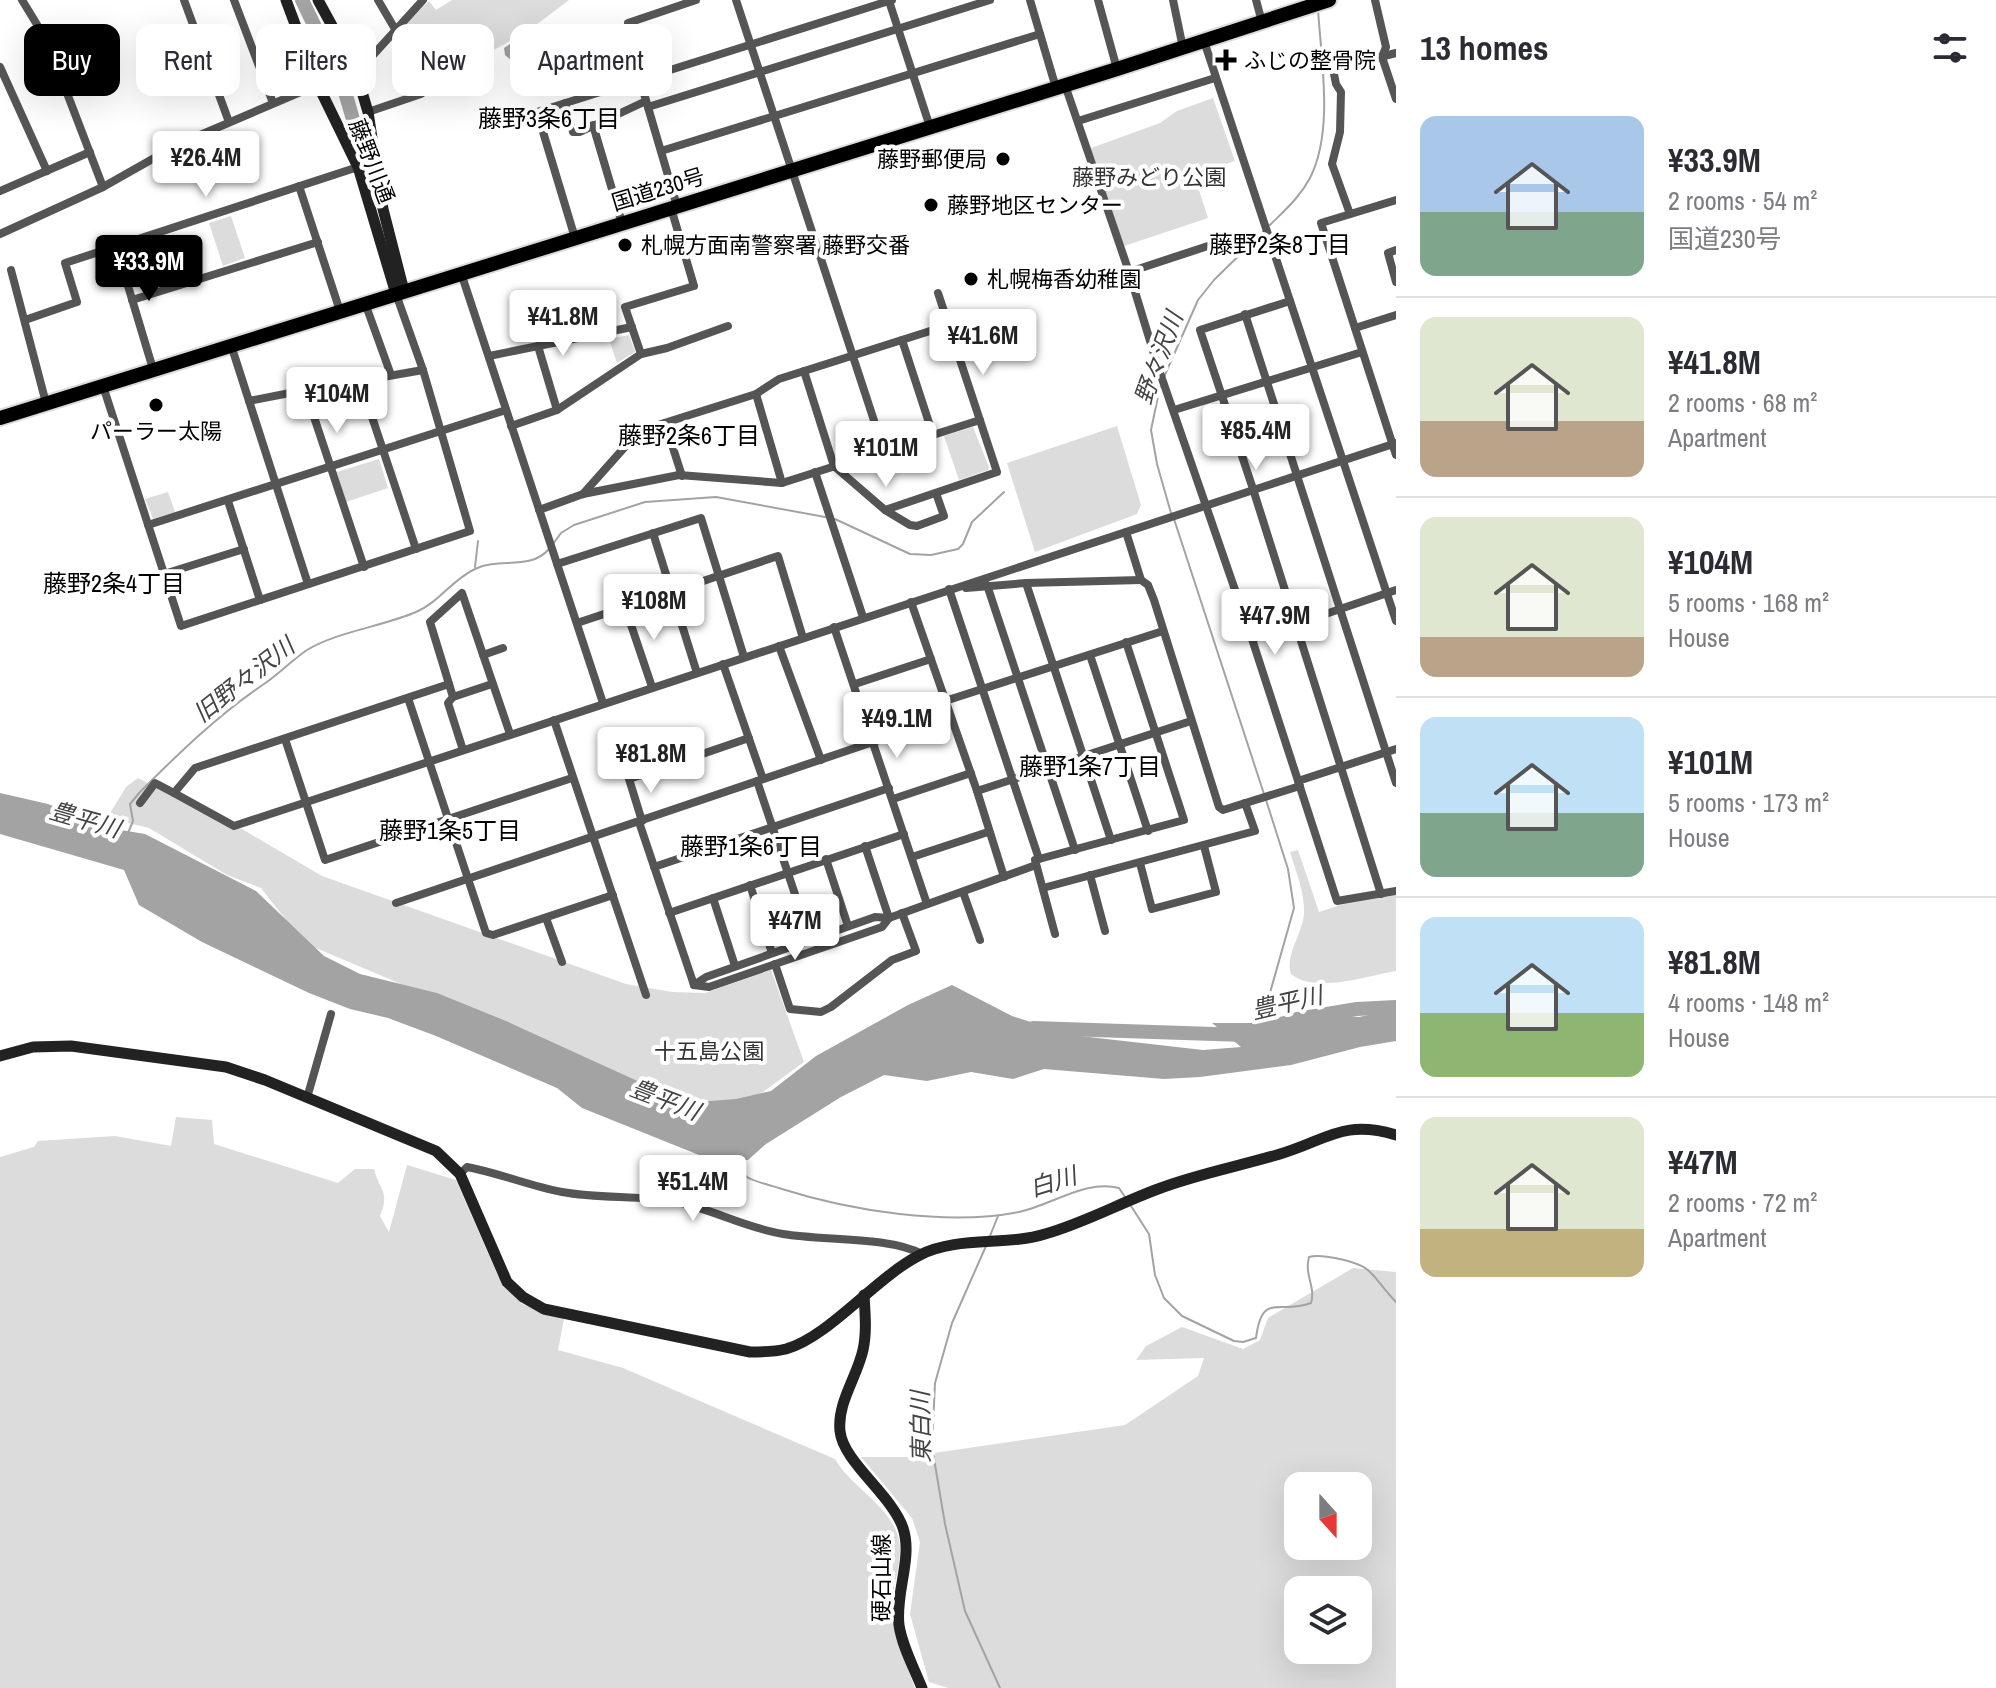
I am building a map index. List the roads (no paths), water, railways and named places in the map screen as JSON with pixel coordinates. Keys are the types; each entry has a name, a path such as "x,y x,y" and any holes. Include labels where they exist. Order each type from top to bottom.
{"highway":[{"name":"国道230号","path":"0,418 1117,69 1328,0"}],"street":[{"path":"22,0 47,41 103,187"},
{"path":"184,0 229,122"},
{"path":"234,0 273,103"},
{"name":"藤野川通","path":"286,0 296,24"},
{"name":"藤野川通","path":"318,0 330,24"},
{"path":"378,0 392,24"},
{"path":"400,24 423,0"},
{"path":"628,23 696,0"},
{"path":"736,0 884,451"},
{"path":"672,70 891,0 930,127"},
{"path":"565,103 573,132 580,132 647,104 990,0"},
{"path":"1030,0 1060,86 1078,121 1337,901 1396,891"},
{"path":"1098,0 1117,69"},
{"path":"1173,0 1183,48"},
{"path":"1256,0 1262,22"},
{"path":"1375,0 1386,47 1382,57 1396,99"},
{"path":"376,51 392,32"},
{"path":"661,151 1040,34"},
{"path":"1204,41 1343,460 1392,592 1396,621"},
{"path":"1350,214 1332,164 1340,132 1341,92 1333,69 1396,53"},
{"path":"0,67 47,171"},
{"path":"1078,121 1215,78"},
{"path":"0,234 103,187 179,144 289,96"},
{"name":"藤野川通","path":"326,96 358,167 400,292"},
{"name":"藤野川通","path":"362,96 368,112 400,292"},
{"path":"368,112 415,96"},
{"path":"575,238 537,112 588,96"},
{"path":"641,354 625,307 694,286 645,96"},
{"path":"593,125 622,223"},
{"path":"1,188 90,152"},
{"path":"25,320 77,302 65,263 358,167"},
{"path":"299,186 340,311"},
{"path":"1396,200 1321,223 1396,455"},
{"path":"132,300 318,242"},
{"path":"1129,272 1217,243"},
{"path":"116,246 153,369"},
{"path":"1396,250 1388,253 1396,282"},
{"path":"11,270 46,403"},
{"path":"461,273 603,703"},
{"path":"103,386 181,626 470,531 400,292"},
{"path":"885,510 997,472 938,293"},
{"path":"1290,301 1200,330 1381,894"},
{"path":"365,303 391,375"},
{"path":"1245,314 1396,783"},
{"path":"1355,328 1396,315"},
{"path":"583,494 639,431 756,394 779,379 949,325"},
{"path":"511,426 557,410 641,354 728,326"},
{"path":"489,356 632,327"},
{"path":"902,340 933,435"},
{"path":"231,345 308,584"},
{"path":"538,346 557,410"},
{"path":"1174,410 1362,352"},
{"path":"416,549 360,381 423,370"},
{"path":"804,371 834,466 885,510 910,525 917,526 944,516 936,493"},
{"path":"249,401 305,390 364,567"},
{"path":"756,394 782,483"},
{"path":"148,525 506,410"},
{"path":"539,510 583,494 682,476 782,483 980,420"},
{"path":"665,423 682,476"},
{"path":"140,803 155,783 234,826 1394,444"},
{"path":"815,472 863,617"},
{"path":"228,501 260,600"},
{"path":"557,564 701,518 744,657"},
{"path":"1126,532 1141,580 1151,593 1219,807 1223,810 1248,803 1396,749"},
{"path":"653,533 697,673"},
{"path":"164,574 244,549"},
{"path":"577,623 778,556 803,638"},
{"path":"949,589 1141,580"},
{"path":"1026,583 1111,840"},
{"path":"987,585 1075,850"},
{"path":"949,589 1013,780 1055,934"},
{"path":"1252,639 1392,592"},
{"path":"453,697 430,622 462,593 510,734"},
{"path":"911,602 1004,877"},
{"path":"625,607 652,687"},
{"path":"834,627 927,904"},
{"path":"945,701 1163,631"},
{"path":"694,985 735,966 875,917 889,918 1037,862 1184,820 1126,642"},
{"path":"779,646 821,760"},
{"path":"483,655 503,648"},
{"path":"1090,655 1148,831"},
{"path":"855,684 931,659"},
{"path":"723,664 749,738 772,827 814,950"},
{"path":"174,793 195,768 449,684"},
{"path":"463,750 448,703 453,697 492,684"},
{"path":"408,698 486,933 493,935 613,895"},
{"path":"396,903 950,716"},
{"path":"554,720 646,995"},
{"path":"977,791 1191,721"},
{"path":"694,985 654,867 629,779 749,738"},
{"path":"285,739 325,860 572,778"},
{"path":"893,799 971,773"},
{"path":"654,867 889,788"},
{"path":"1043,888 1255,831 1248,803"},
{"path":"912,857 988,832"},
{"path":"669,913 904,834"},
{"path":"865,846 889,918"},
{"path":"1140,863 1152,909 1216,892 1204,846"},
{"path":"826,859 848,926"},
{"path":"1090,875 1105,931"},
{"path":"750,885 772,953"},
{"path":"963,892 980,940"},
{"path":"713,898 735,966"},
{"path":"775,964 790,1009 821,1012 892,960 916,951 902,913"},
{"path":"546,918 562,962"},
{"path":"694,985 709,987 882,927 889,918"},
{"path":"307,1098 331,1014"},
{"path":"0,1056 33,1047 71,1046 153,1056 226,1067 307,1098 436,1151 460,1174 507,1282 523,1297 544,1309 750,1352 789,1348 814,1335 887,1276 922,1254 939,1248 1035,1237 1180,1181 1290,1151 1330,1133 1354,1128 1377,1129 1396,1135"},
{"path":"460,1174 467,1167 496,1172 561,1192 677,1202 754,1229 798,1237 899,1246 922,1254"},
{"name":"硬石山線","path":"864,1295 863,1350 840,1416 840,1435 847,1451 884,1495 903,1527 905,1554 899,1625 922,1688"}],"water":[{"path":"510,44 510,59 505,55 504,48"},
{"path":"0,793 48,804 109,828 145,834 256,891 324,956 360,974 437,993 655,1089 697,1102 736,1099 771,1091 816,1056 908,1005 952,985 1012,1016 1071,1035 1203,1050 1241,1047 1212,1023 1250,1023 1284,1016 1359,1017 1396,1009 1396,1041 1291,1065 1200,1077 1164,1079 1044,1069 1013,1079 971,1072 927,1081 884,1075 841,1097 766,1144 748,1160 714,1161 582,1108 557,1088 436,1036 309,993 202,942 139,905 124,870 0,834"}],"waterway":[{"path":"302,0 343,85 361,147"},
{"name":"野々沢川","path":"1270,225 1292,203 1310,178 1322,139 1324,95 1318,9"},
{"name":"野々沢川","path":"1164,377 1198,300 1265,230"},
{"name":"野々沢川","path":"1160,387 1151,430 1171,513"},
{"name":"旧野々沢川","path":"835,519 910,554 931,555 958,549 972,522 1004,492"},
{"name":"旧野々沢川","path":"553,544 561,533 574,525 645,502 716,497 825,517"},
{"name":"野々沢川","path":"1174,519 1264,794"},
{"path":"475,567 478,541"},
{"name":"旧野々沢川","path":"128,833 133,821 130,804 140,792 215,722 307,650 332,638 416,612 475,569 533,560 549,549"},
{"name":"野々沢川","path":"1262,1021 1294,908 1288,869 1266,800"},
{"name":"豊平川","path":"1297,1019 1357,1009 1396,1007"},
{"name":"豊平川","path":"1033,1028 1244,1035"},
{"name":"白川","path":"729,1160 747,1177 809,1197 869,1210 931,1217 991,1216 1019,1212 1094,1187 1119,1188 1125,1197"},
{"name":"白川","path":"1131,1206 1149,1234 1155,1275 1164,1298 1182,1316 1234,1341 1256,1338 1259,1323 1268,1309 1311,1303 1308,1263 1312,1256 1358,1264 1376,1278 1396,1302"},
{"name":"東白川","path":"990,1236 998,1216"},
{"name":"東白川","path":"986,1246 952,1323 935,1383 932,1447 945,1524 965,1611 1000,1688"}],"place":[{"name":"ふじの整骨院","path":"1226,60"},
{"name":"藤野郵便局","path":"1003,159"},
{"name":"藤野地区センター","path":"931,205"},
{"name":"札幌方面南警察署 藤野交番","path":"625,245"},
{"name":"札幌梅香幼稚園","path":"971,279"},
{"name":"パーラー太陽","path":"156,405"}],"district":[{"name":"藤野3条6丁目","path":"549,119"},
{"name":"藤野2条8丁目","path":"1280,245"},
{"name":"藤野2条6丁目","path":"689,436"},
{"name":"藤野2条4丁目","path":"114,584"},
{"name":"藤野1条7丁目","path":"1090,767"},
{"name":"藤野1条5丁目","path":"450,831"},
{"name":"藤野1条6丁目","path":"751,847"}],"park label":[{"name":"藤野みどり公園","path":"1149,177"},
{"name":"十五島公園","path":"709,1051"}]}
